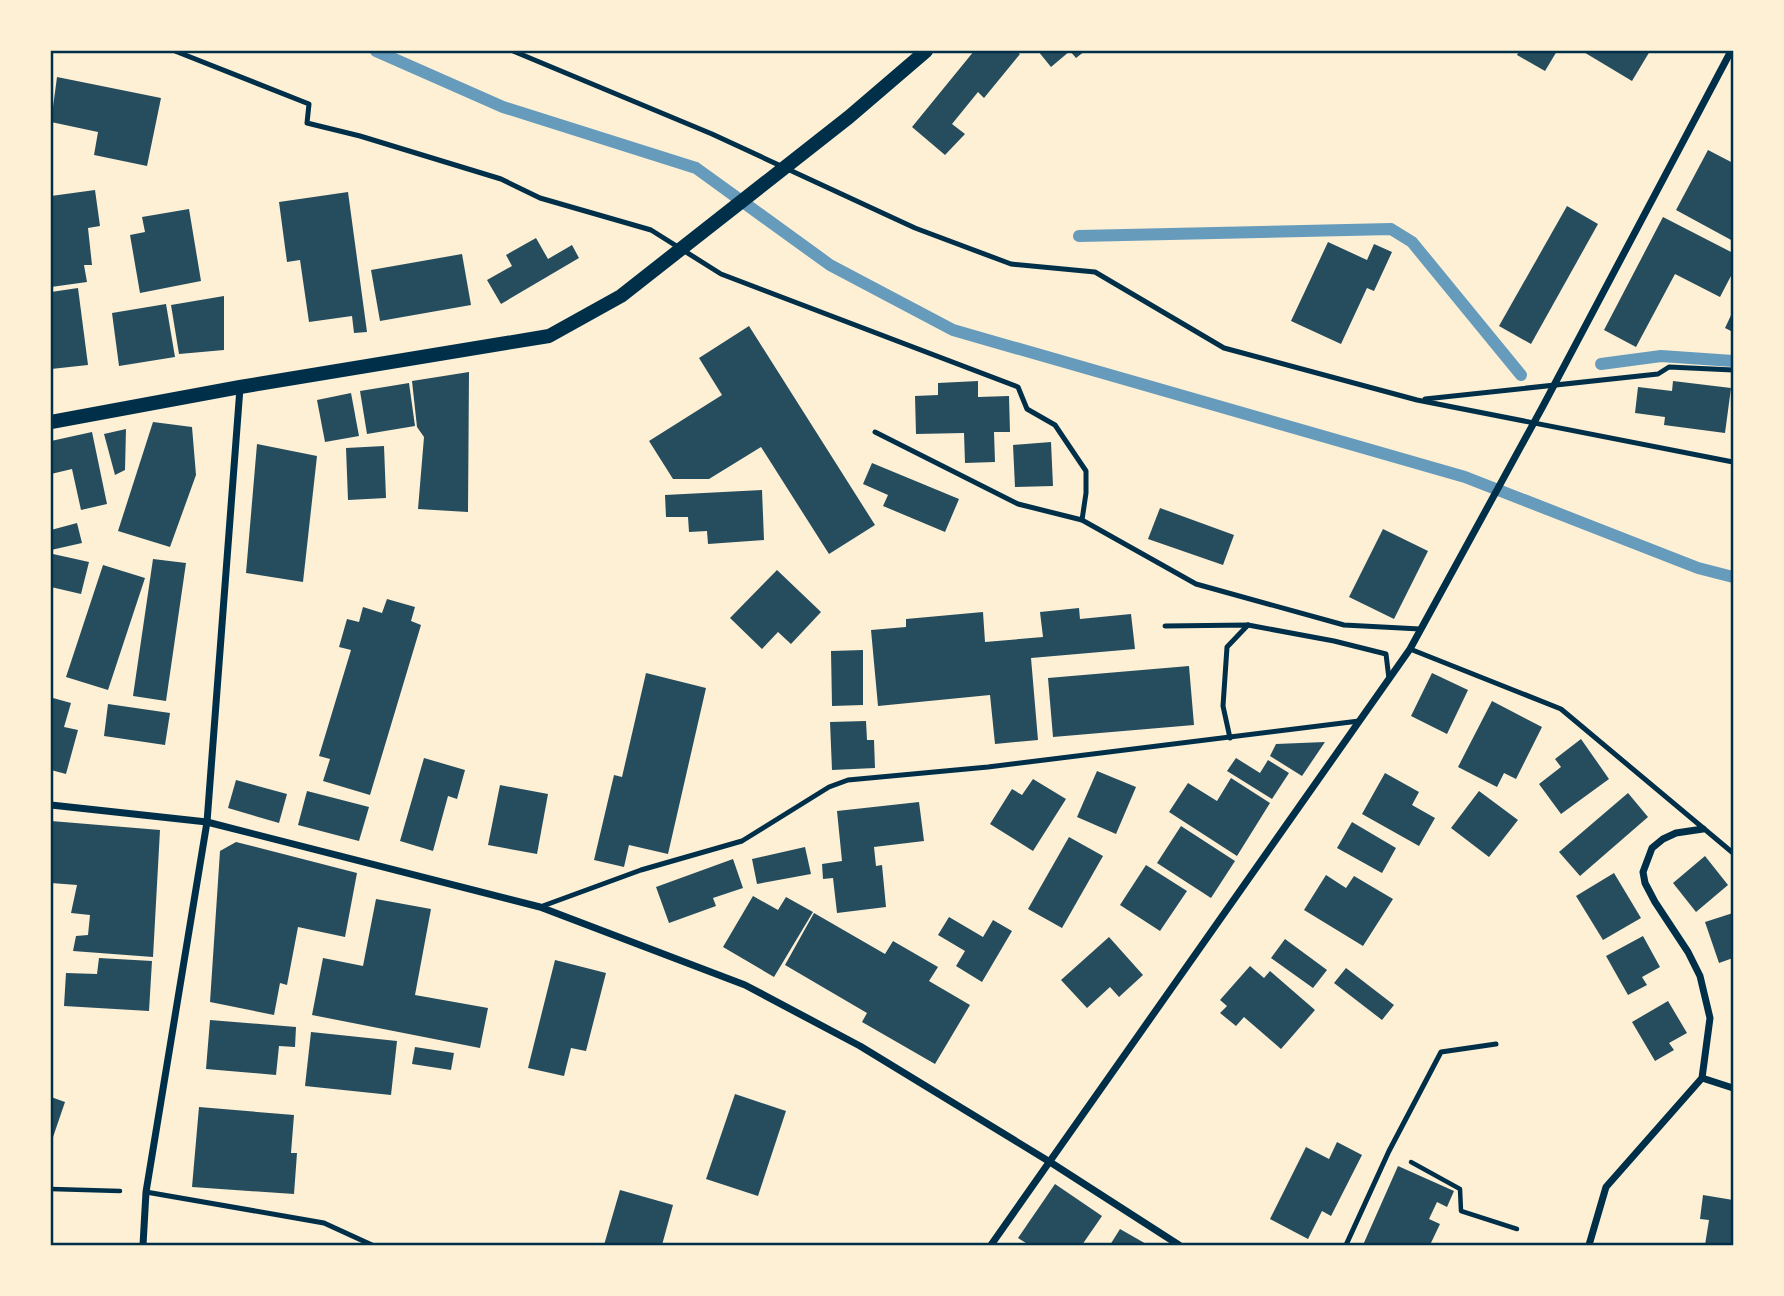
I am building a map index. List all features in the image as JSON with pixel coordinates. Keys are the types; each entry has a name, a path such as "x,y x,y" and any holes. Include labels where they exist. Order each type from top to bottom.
{"main road":[{"path":"51,422 240,387 549,336 621,296 849,117 926,51"}],"street":[{"path":"991,1245 1410,649 1543,406 1731,51"},
{"path":"144,1245 146,1192 207,822 240,387"},
{"path":"51,805 207,822 540,907 745,985 860,1046 1050,1162 1179,1245"},
{"path":"1589,1245 1606,1187 1702,1078 1710,1017 1700,976 1688,952 1655,902 1645,883 1643,872 1652,848 1663,839 1676,833 1703,829"},
{"path":"1702,1078 1733,1088"}],"lane":[{"path":"175,51 309,104 307,124 360,136 501,179 540,198 651,230 721,274 1018,387 1027,409 1055,425 1086,471 1082,520"},
{"path":"513,51 712,134 915,228 1011,264 1095,272 1224,348 1417,400 1733,462"},
{"path":"1417,400 1658,374 1669,367 1733,370"},
{"path":"875,432 1018,504 1082,520 1196,584 1344,625 1420,629"},
{"path":"1230,738 1223,706 1227,648 1248,625"},
{"path":"1165,626 1248,625 1334,641 1385,654 1389,679"},
{"path":"1410,649 1561,709 1733,853"},
{"path":"540,907 641,870 742,841 829,786 848,780 988,767 1359,721"},
{"path":"1346,1245 1388,1151 1441,1052 1496,1044"},
{"path":"146,1192 324,1223 372,1245"}],"path":[{"path":"1388,1151 1460,1189 1461,1211 1517,1229"},
{"path":"51,1189 146,1192"}],"building":[{"path":"974,51 1016,51 1020,54 984,98 978,92 952,124 965,134 945,155 912,127"},
{"path":"1038,51 1070,51 1051,67"},
{"path":"1070,51 1085,51 1076,58"},
{"path":"1519,51 1557,51 1545,71 1517,55"},
{"path":"1582,51 1650,51 1632,81"},
{"path":"57,77 161,98 147,166 94,155 98,132 51,122"},
{"path":"1708,150 1733,163 1733,241 1676,210"},
{"path":"95,190 100,226 88,228 92,265 84,265 87,282 51,287 51,196"},
{"path":"348,192 367,332 354,333 352,316 309,322 300,260 287,262 279,202"},
{"path":"1567,206 1598,224 1531,344 1499,326"},
{"path":"189,209 201,281 140,293 130,235 145,232 142,217"},
{"path":"1663,217 1733,253 1733,272 1720,297 1675,274 1636,347 1604,330"},
{"path":"536,238 548,259 572,245 579,258 501,304 487,280 512,266 506,255"},
{"path":"1328,242 1367,260 1374,244 1392,252 1374,291 1367,288 1341,344 1291,321"},
{"path":"462,254 471,305 380,321 371,270"},
{"path":"78,288 88,365 51,369 51,292"},
{"path":"224,296 224,350 179,354 171,305"},
{"path":"166,304 175,357 119,366 112,313"},
{"path":"1733,311 1733,332 1725,328"},
{"path":"749,326 875,525 829,554 761,447 709,479 673,479 649,441 722,395 699,358"},
{"path":"469,372 468,512 418,509 424,437 417,427 412,381"},
{"path":"978,381 978,397 1009,396 1010,432 994,432 995,462 965,463 964,433 916,434 915,396 938,395 938,383"},
{"path":"1673,381 1731,388 1725,433 1664,425 1665,417 1635,413 1638,387 1672,391"},
{"path":"409,383 415,426 367,434 360,391"},
{"path":"351,393 359,436 325,442 317,400"},
{"path":"153,422 192,427 196,475 170,547 118,531"},
{"path":"126,429 125,470 115,475 104,434"},
{"path":"92,432 107,504 81,510 72,469 51,474 51,441"},
{"path":"1051,442 1053,486 1015,487 1013,445"},
{"path":"257,444 317,456 303,582 246,573"},
{"path":"384,446 386,498 348,500 346,448"},
{"path":"872,463 959,499 945,532 883,506 888,495 863,484"},
{"path":"762,490 764,540 708,544 707,531 689,532 688,517 666,517 665,495"},
{"path":"1160,508 1234,535 1223,565 1148,539"},
{"path":"77,523 82,543 51,550 51,530"},
{"path":"1383,529 1428,551 1394,619 1349,597"},
{"path":"53,554 89,562 81,594 51,587"},
{"path":"153,559 186,563 166,701 133,696"},
{"path":"103,565 145,578 108,690 66,677"},
{"path":"777,570 821,612 791,644 778,632 762,649 730,618"},
{"path":"387,599 415,607 411,621 421,625 370,795 323,781 330,759 319,756 351,650 339,647 347,619 359,622 363,607 382,613"},
{"path":"1079,608 1080,619 1131,614 1135,649 1031,658 1038,740 995,744 990,695 878,706 871,630 906,627 906,619 983,612 985,642 1043,637 1040,612"},
{"path":"863,650 863,705 832,706 831,651"},
{"path":"1189,666 1194,725 1053,737 1048,678"},
{"path":"646,673 706,688 668,854 629,845 624,867 594,860 614,775 622,777"},
{"path":"1432,673 1468,690 1447,734 1411,716"},
{"path":"53,698 71,703 64,727 78,730 66,774 51,770"},
{"path":"1492,701 1542,727 1516,779 1504,773 1497,787 1458,767"},
{"path":"108,704 170,713 165,745 104,736"},
{"path":"866,721 867,740 874,740 875,768 832,770 830,722"},
{"path":"1581,739 1609,779 1561,814 1539,784 1561,767 1555,759"},
{"path":"1325,742 1302,776 1270,756 1276,744"},
{"path":"424,758 465,770 457,799 448,796 433,851 400,841"},
{"path":"1236,758 1260,773 1268,760 1289,773 1272,799 1227,771"},
{"path":"1097,771 1136,787 1116,834 1077,817"},
{"path":"1385,773 1419,792 1412,805 1435,818 1419,846 1362,814"},
{"path":"1231,778 1270,803 1237,856 1169,812 1188,783 1217,801"},
{"path":"1033,779 1066,799 1033,851 990,824 1012,789 1022,795"},
{"path":"236,780 287,794 279,823 228,808"},
{"path":"500,785 548,794 537,854 488,845"},
{"path":"307,791 369,807 359,841 298,825"},
{"path":"1479,791 1518,820 1489,857 1451,828"},
{"path":"1628,793 1648,817 1580,876 1559,852"},
{"path":"919,802 924,841 874,847 876,866 882,865 886,907 837,913 833,878 823,879 822,864 842,861 837,811"},
{"path":"51,821 160,830 153,957 73,951 76,936 88,935 90,915 71,913 77,885 51,883"},
{"path":"1352,822 1396,848 1382,873 1337,848"},
{"path":"1181,826 1235,861 1211,898 1157,863"},
{"path":"1069,837 1103,856 1062,928 1028,909"},
{"path":"236,842 357,873 345,937 298,927 287,985 280,983 274,1015 210,1002 220,851"},
{"path":"805,847 811,874 757,884 752,859"},
{"path":"1705,856 1728,885 1696,912 1673,883"},
{"path":"733,859 743,888 713,898 716,906 669,923 656,887"},
{"path":"1146,865 1187,891 1160,931 1120,905"},
{"path":"1614,873 1641,918 1603,940 1576,896"},
{"path":"1326,875 1346,888 1354,876 1393,899 1363,946 1304,910"},
{"path":"753,896 778,910 786,897 813,912 774,977 723,947"},
{"path":"376,899 431,909 415,995 488,1008 480,1048 312,1015 323,958 363,966"},
{"path":"814,913 885,954 893,941 938,967 929,981 970,1005 935,1064 862,1022 867,1013 785,965"},
{"path":"1733,913 1733,958 1719,963 1705,922"},
{"path":"949,917 983,937 993,920 1012,931 982,982 956,966 965,951 938,935"},
{"path":"1643,936 1660,967 1642,977 1647,985 1628,995 1606,956"},
{"path":"1109,937 1143,975 1119,997 1110,987 1087,1008 1061,980"},
{"path":"1285,939 1327,970 1313,988 1271,958"},
{"path":"99,958 152,961 149,1011 64,1006 66,973 97,974"},
{"path":"555,960 606,973 586,1051 571,1048 564,1076 528,1068"},
{"path":"1250,966 1264,978 1270,971 1315,1010 1281,1049 1244,1017 1236,1026 1220,1013 1227,1006 1220,1000"},
{"path":"1346,968 1394,1005 1382,1020 1334,983"},
{"path":"1668,1001 1687,1033 1669,1043 1674,1050 1655,1061 1632,1022"},
{"path":"210,1020 296,1027 295,1047 279,1046 276,1075 206,1069"},
{"path":"311,1032 397,1041 391,1095 305,1086"},
{"path":"415,1047 454,1053 451,1070 412,1064"},
{"path":"735,1094 786,1111 758,1196 706,1179"},
{"path":"51,1097 65,1102 51,1143"},
{"path":"199,1107 294,1115 291,1153 297,1153 294,1194 192,1187"},
{"path":"1337,1142 1362,1155 1331,1216 1322,1211 1308,1239 1270,1219 1306,1147 1329,1159"},
{"path":"1398,1166 1454,1191 1447,1207 1437,1202 1429,1219 1440,1224 1430,1245 1363,1245"},
{"path":"1055,1184 1102,1216 1082,1245 1029,1245 1018,1238"},
{"path":"620,1190 673,1205 662,1245 604,1245"},
{"path":"1703,1195 1733,1200 1733,1245 1705,1245 1709,1220 1700,1219"},
{"path":"1120,1229 1148,1245 1110,1245"}],"waterway":[{"path":"376,51 503,107 696,168 830,265 953,330 1465,477 1698,568 1733,577"},
{"path":"1079,236 1391,229 1412,242 1521,375"},
{"path":"1601,364 1661,356 1733,361"}]}
